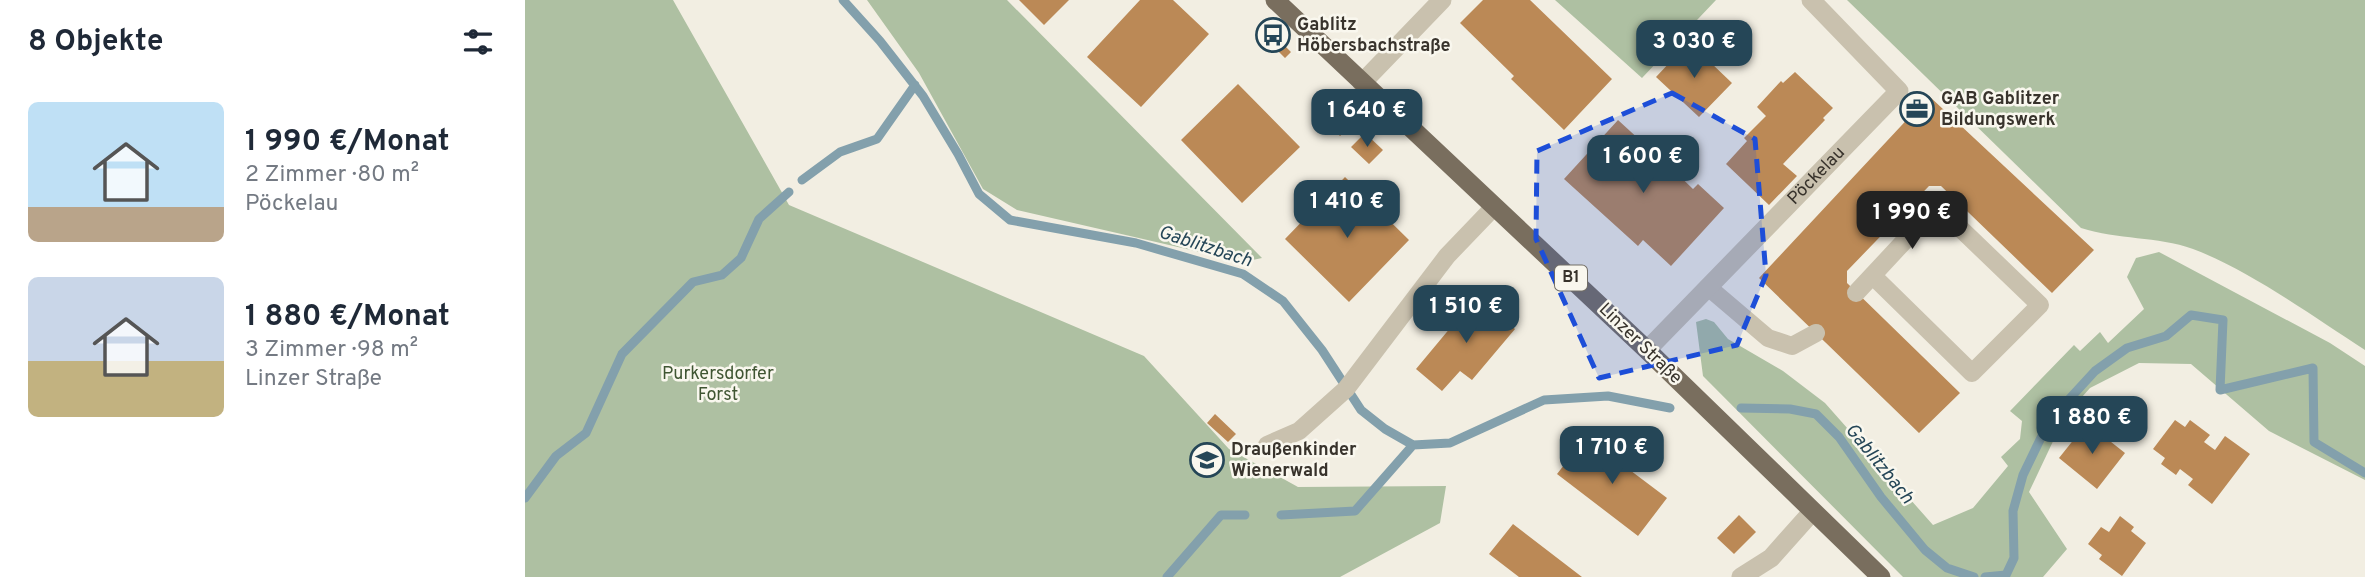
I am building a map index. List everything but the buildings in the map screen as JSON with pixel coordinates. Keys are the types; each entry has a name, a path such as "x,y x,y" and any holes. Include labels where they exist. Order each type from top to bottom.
{"main road":[{"name":"Linzer Straße","path":"1275,0 1647,350 1881,577"}],"street":[{"path":"1362,83 1441,0"},
{"name":"Pöckelau","path":"1647,350 1899,91 1811,0"},
{"path":"1741,577 1771,558 1812,512"}],"lane":[{"path":"1856,293 1937,205 2040,305 1972,373 1873,276"},
{"path":"1267,445 1299,431 1340,395 1447,256 1494,207"},
{"path":"1708,286 1768,338 1792,346 1816,333"}],"highlighted area":[{"path":"1672,93 1755,139 1766,275 1737,345 1599,378 1536,239 1537,151"}],"green space":[{"name":"Purkersdorfer Forst","path":"525,0 673,0 789,205 1144,356 1229,449 1298,487 1446,486 1440,523 1340,577 525,577"},
{"path":"867,0 1007,0 1262,258 1243,262 1017,210 983,189 919,73"},
{"path":"1555,0 1716,0 1642,78"},
{"path":"1847,0 2365,0 2365,350 2281,295 2214,258 2179,245 2109,235 2081,228"},
{"path":"2159,252 2330,343 2365,366 2365,480 2269,431 2191,364 2139,363 2090,388 2065,416 2029,492 2067,549 2043,577 1903,577 1703,376 1696,322 1706,319 1714,322 1728,339 1783,371 1825,403 1933,525 1973,508 2008,466 2001,457 2020,439 2022,421 2010,411 2074,345 2080,351 2100,332 2108,343 2144,309 2127,277 2136,258"}],"waterway":[{"name":"Gablitzbach","path":"843,0 880,41 923,96 979,194 1010,220 1136,243 1243,274 1283,301 1322,350 1361,410 1385,429 1413,445 1450,443 1544,400 1608,396 1670,408"},
{"path":"802,180 840,152 877,139 915,85"},
{"path":"525,498 556,456 586,433 622,354 693,282 722,275 741,258 759,219 789,192"},
{"name":"Gablitzbach","path":"1985,577 2006,575 2014,558 2013,511 2023,475 2049,421 2095,371 2127,348 2166,336 2191,315 2223,320 2220,390 2313,368 2314,442 2365,473"},
{"name":"Gablitzbach","path":"1741,408 1790,409 1816,414 1839,437 1881,497 1925,550 1947,568 1974,577"},
{"path":"1281,515 1355,511 1413,445"},
{"path":"1167,577 1221,515 1245,515"}],"place":[{"name":"Gablitz Höbersbachstraße","path":"1273,35"},
{"name":"GAB Gablitzer Bildungswerk","path":"1917,109"},
{"name":"Draußenkinder Wienerwald","path":"1207,460"}]}
